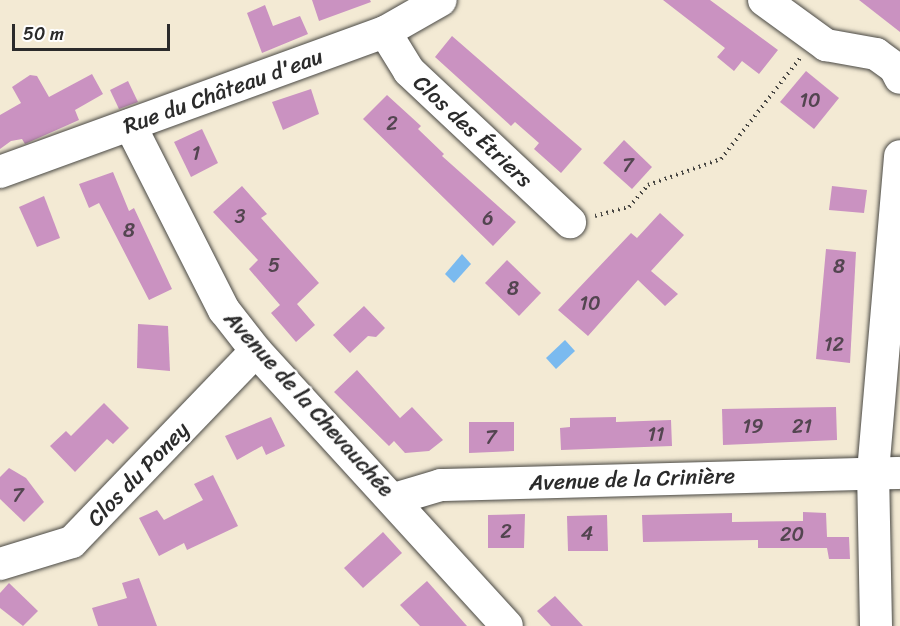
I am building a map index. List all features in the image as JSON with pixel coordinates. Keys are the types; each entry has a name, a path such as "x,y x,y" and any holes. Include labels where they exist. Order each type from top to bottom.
{"street":[{"name":"Rue du Château d'eau","path":"0,172 386,32 441,0"},
{"path":"764,0 815,40 837,49 876,54 895,68 900,78"},
{"name":"Clos des Étriers","path":"386,32 409,71 570,222"},
{"name":"Avenue de la Chevauchée","path":"130,125 224,310 256,351 394,499 507,626"},
{"path":"876,626 887,473 900,156"},
{"name":"Clos du Poney","path":"0,564 72,542 256,351"},
{"name":"Avenue de la Crinière","path":"394,499 441,485 887,473"}],"path":[{"path":"570,222 629,207 648,185 721,159 815,40"}],"water":[{"path":"462,254 471,264 454,283 445,274"},
{"path":"565,340 575,351 556,369 546,358"}],"building":[{"path":"312,0 370,0 371,2 319,21"},
{"path":"663,0 710,0 778,50 759,74 742,61 734,71 717,57 725,48"},
{"path":"859,0 900,0 900,32"},
{"path":"265,5 273,26 300,16 308,34 262,53 247,13"},
{"path":"452,36 582,149 561,173 534,149 539,143 515,122 511,126 435,57"},
{"path":"806,71 839,98 814,129 780,102"},
{"path":"92,74 103,94 75,110 79,120 25,144 22,139 11,141 0,149 0,115 21,103 12,87 30,75 37,76 49,97"},
{"path":"128,81 138,102 119,109 110,90"},
{"path":"311,89 319,114 283,130 272,102"},
{"path":"387,95 421,126 418,129 444,154 442,156 516,222 493,246 363,119"},
{"path":"202,129 218,163 191,177 174,142"},
{"path":"624,140 652,167 632,189 603,163"},
{"path":"113,172 129,211 134,208 172,289 149,300 99,203 89,208 79,184"},
{"path":"242,186 267,214 261,218 319,283 297,304 315,325 296,342 271,313 280,305 249,269 258,260 213,212"},
{"path":"832,186 867,190 864,213 829,210"},
{"path":"44,196 60,238 37,247 19,207"},
{"path":"660,213 684,235 651,271 678,294 665,306 638,280 588,336 558,310 631,233 637,238"},
{"path":"826,249 856,252 850,363 816,359"},
{"path":"507,260 541,293 519,316 485,283"},
{"path":"364,306 385,328 376,337 368,336 350,353 333,335"},
{"path":"138,324 168,326 170,371 137,368"},
{"path":"357,370 400,418 412,407 443,440 429,451 405,453 394,441 389,446 334,392"},
{"path":"104,403 129,428 113,444 107,439 75,472 50,446 66,431 71,436"},
{"path":"836,407 837,440 723,445 722,409"},
{"path":"271,417 285,446 266,455 262,446 237,460 225,436"},
{"path":"616,417 616,422 671,420 672,446 561,450 560,428 570,427 570,418"},
{"path":"469,422 514,422 514,451 469,453"},
{"path":"9,468 26,478 44,502 24,522 0,499 0,477"},
{"path":"213,475 238,526 187,550 184,543 159,556 139,518 157,510 164,520 203,500 194,484"},
{"path":"803,512 826,513 827,537 849,537 850,559 829,559 827,548 758,548 758,540 643,542 642,515 732,513 732,522 803,521"},
{"path":"525,514 524,548 488,548 488,515"},
{"path":"607,515 608,551 568,551 567,516"},
{"path":"383,532 402,553 363,588 344,568"},
{"path":"139,578 157,626 98,626 92,608 127,598 122,583"},
{"path":"427,581 467,626 420,626 400,605"},
{"path":"9,583 38,611 23,626 0,608 0,593"},
{"path":"555,596 583,626 551,626 537,611"}]}
